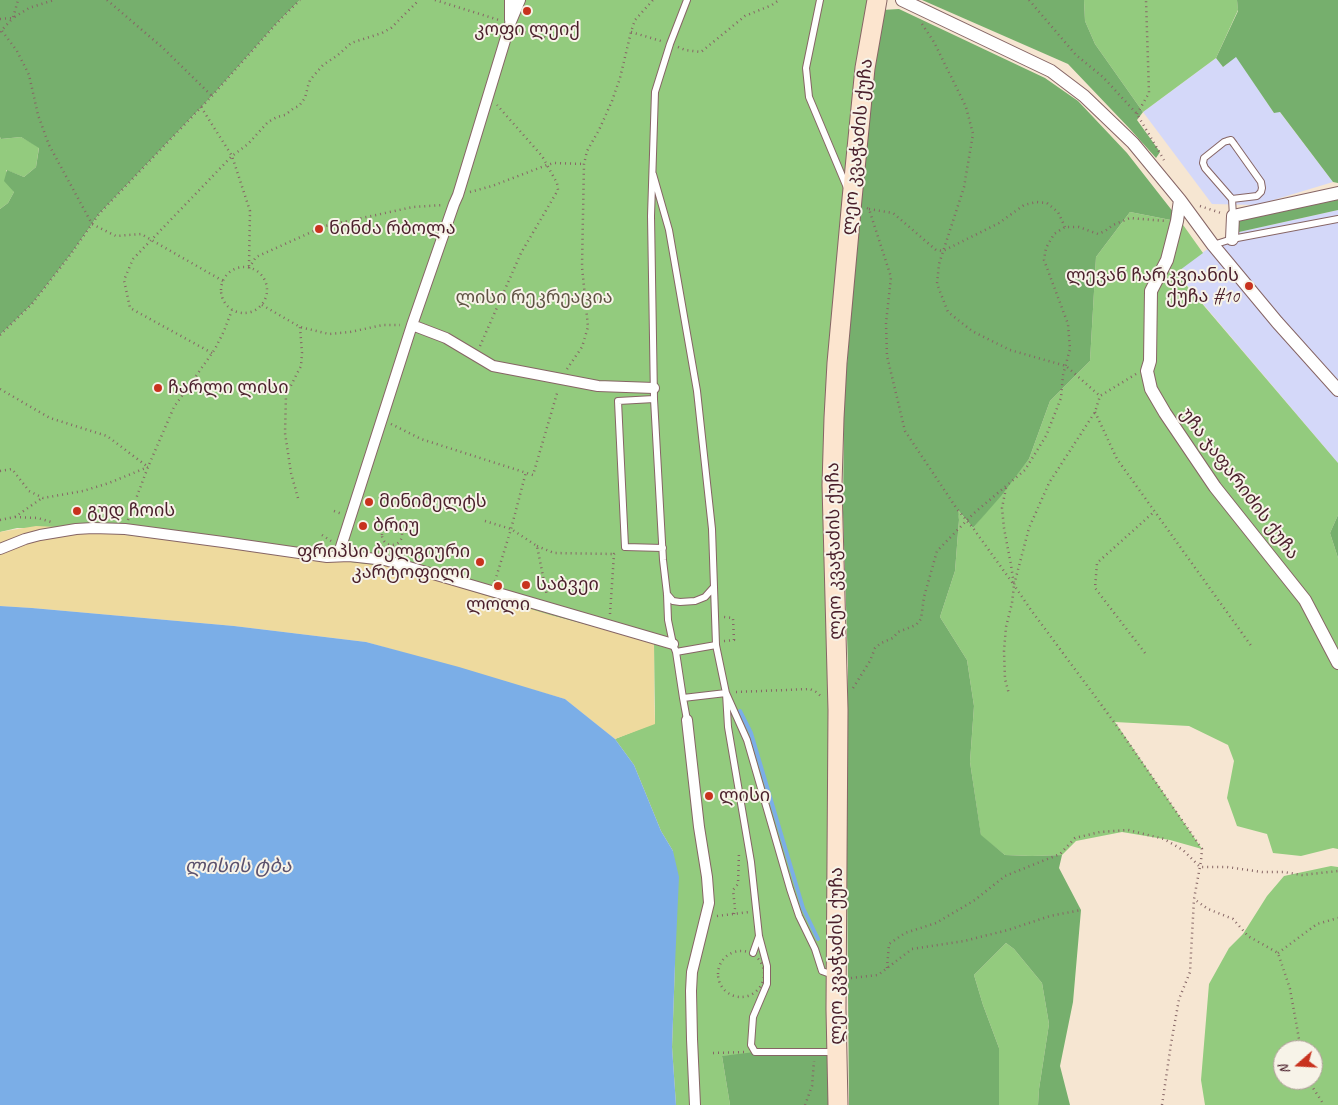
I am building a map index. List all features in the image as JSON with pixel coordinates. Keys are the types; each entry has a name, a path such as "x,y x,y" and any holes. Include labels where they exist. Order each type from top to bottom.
{"main road":[{"name":"ლეო კვაჭაძის ქუჩა","path":"838,1105 836,977 838,710 832,485 834,418 837,363 865,68 876,0"}],"street":[{"path":"509,26 510,0"},
{"path":"338,556 412,325 456,199 509,26 520,0"},
{"path":"906,2 1051,71 1084,96 1133,143 1180,200 1213,245 1277,322 1338,390"},
{"path":"1232,239 1233,216 1338,193"},
{"name":"უჩა ჯაფარიძის ქუჩა","path":"1180,200 1177,221 1167,260 1151,291 1150,362 1147,371 1151,389 1165,414 1215,487 1305,600 1338,663"},
{"path":"412,325 446,338 493,366 598,386 654,388"},
{"path":"0,549 40,535 93,528 125,529 327,557 349,556 385,560 609,625 674,648"},
{"path":"687,720 709,903 692,972 692,1048 695,1105"}],"lane":[{"path":"687,0 670,44 656,92 651,216 654,399 663,560 668,620 687,720"},
{"path":"820,0 806,68 809,97 852,199"},
{"path":"1232,199 1256,196 1261,192 1262,188 1261,182 1234,144 1231,140 1227,140 1204,158 1203,163 1205,168 1232,199 1233,216"},
{"path":"653,174 669,230 697,391 712,529 716,645 726,693 728,727 748,844 759,936 767,966 767,984 753,1018 750,1045 755,1052 836,1052"},
{"path":"1213,245 1232,239 1338,219"},
{"path":"654,399 618,401 624,547 663,548"},
{"path":"667,594 673,600 680,602 695,601 705,598 713,588"},
{"path":"674,648 716,645"},
{"path":"682,698 726,693"},
{"path":"726,693 747,740 799,916 815,949 822,971 836,977"},
{"path":"753,954 759,936"}],"path":[{"path":"13,18 18,0"},
{"path":"54,0 29,8 13,18 1,31 17,50 29,75 38,115 49,145 92,224 116,236 141,234 223,281"},
{"path":"107,0 163,48 212,96"},
{"path":"0,335 32,304 99,214 212,96 300,0"},
{"path":"212,354 130,308 124,280 133,259 232,156 248,144 268,122 285,115 299,106 306,98 310,80 322,65 338,55 351,43 382,33 391,28 419,0"},
{"path":"435,0 553,39"},
{"path":"382,420 421,439 533,475 561,379 582,347 588,327 582,267 584,164 587,151 612,101 635,20 653,0"},
{"path":"685,50 702,52 744,16 772,5 779,0"},
{"path":"1029,0 1076,55 1103,77 1137,114 1149,93 1146,0"},
{"path":"906,2 934,42 966,107 973,134 964,187 943,252 937,284 948,312 972,332 1010,350 1066,366 1100,396"},
{"path":"0,19 13,18"},
{"path":"631,32 670,44"},
{"path":"476,356 521,253 558,190 557,183 542,156 488,95"},
{"path":"201,107 232,156 250,211 249,268"},
{"path":"249,268 256,256 325,226 456,199 554,163 584,164"},
{"path":"852,199 869,209 893,213 936,250 943,252 999,223 1024,205 1036,202 1047,203 1058,212 1065,227"},
{"path":"1180,200 1233,216"},
{"path":"869,209 891,277 886,323 888,356 905,431 957,509 1114,722 1202,849 1202,861 1194,899 1190,972 1179,999 1162,1105"},
{"path":"737,692 810,689 838,710 876,648 881,643 893,638 898,632 916,625 921,619 924,597 937,551 973,514 1025,470 1046,436 1060,398 1063,375 1070,350 1068,324 1044,260 1046,248 1054,234 1065,227 1079,227 1098,234 1130,218 1177,221"},
{"path":"241,267 249,268 257,271 263,277 267,293 262,304 255,310 248,313 232,310 223,298 221,290 223,281 234,270 241,267"},
{"path":"262,304 300,327 329,334 384,326 412,325"},
{"path":"125,529 148,467 174,407 212,354 232,310"},
{"path":"298,498 291,473 285,432 286,395 301,366 300,327"},
{"path":"1008,694 1005,679 1004,651 1006,627 1014,585 1029,528 1049,483 1095,412 1100,396 1136,374 1147,371"},
{"path":"0,389 50,418 107,436 148,467"},
{"path":"1095,412 1117,459 1252,647"},
{"path":"0,520 15,517 43,498 83,491 109,483 148,467"},
{"path":"0,471 12,469 29,491 43,498"},
{"path":"492,590 526,472"},
{"path":"1006,486 1002,508 1014,585"},
{"path":"1145,653 1095,588 1097,563 1155,511"},
{"path":"485,521 511,529 537,546 554,553 614,554 624,547"},
{"path":"390,526 396,526 402,534 401,540 396,544 389,544 384,541 382,535 384,529 390,526"},
{"path":"537,546 549,607"},
{"path":"609,625 614,554"},
{"path":"724,617 733,618 734,640 724,641"},
{"path":"887,968 889,944 905,933 936,923 975,900 1005,876 1060,854 1075,838 1100,832 1128,830 1164,838 1183,850 1200,867 1227,867 1262,872 1302,874 1338,871"},
{"path":"734,914 733,890 738,884 738,846 748,844"},
{"path":"1194,899 1208,909 1233,919 1248,936 1278,953 1290,989 1299,1040"},
{"path":"719,916 756,910"},
{"path":"836,977 855,978 878,975 912,949 964,941 1008,930 1050,916 1080,910"},
{"path":"1278,953 1317,924 1338,918"},
{"path":"738,950 753,954 758,958 764,972 764,979 760,986 755,992 741,998 726,992 718,979 717,971 719,964 730,952 738,950"},
{"path":"713,1053 755,1052"},
{"path":"805,1105 812,1086 815,1052"},
{"path":"1314,1090 1324,1105"}],"shaded area":[{"path":"1236,56 1274,113 1279,111 1333,182 1257,205 1212,204 1143,112 1216,58 1223,67"},
{"path":"1338,210 1338,463 1176,272 1213,245 1239,232"}],"green space":[{"path":"0,0 300,0 212,96 99,214 32,304 0,335 0,209 8,203 14,192 4,181 7,170 24,177 36,167 39,148 21,137 1,139 0,137"},
{"name":"ლისი რეკრეაცია","path":"300,0 869,0 858,65 842,201 826,387 823,476 830,717 828,1052 722,1056 730,1105 676,1105 672,1047 675,964 673,851 661,831 634,765 615,739 655,723 654,643 557,617 221,547 76,529 17,528 0,532 0,335 32,304 99,214 212,96"},
{"path":"922,0 1084,0 1085,21 1095,44 1143,112 1137,120 1160,152 1156,158 1068,64"},
{"path":"1084,0 1237,0 1238,10 1216,58 1143,112 1095,44 1085,21"},
{"path":"1237,0 1338,0 1338,183 1333,182 1280,112 1274,113 1236,57 1223,67 1216,58 1238,11"},
{"path":"899,9 1045,78 1078,101 1127,153 1181,222 1130,212 1096,257 1090,361 1050,401 1029,459 1001,496 973,528 958,510 955,571 940,617 967,660 974,706 970,762 981,835 1005,855 1062,855 1059,868 1081,910 1073,1002 1060,1066 1070,1105 1038,1105 1049,1024 1042,983 1014,949 1006,943 974,975 999,1048 999,1105 849,1105 846,761 848,666 843,514 844,399 872,69 882,10"},
{"path":"0,137 1,139 21,137 39,147 36,167 24,177 6,170 14,192 8,203 0,209"},
{"path":"1338,197 1338,210 1239,232 1233,216"},
{"path":"1130,212 1181,222 1203,253 1176,273 1338,463 1338,515 1330,533 1338,558 1338,849 1333,848 1301,856 1273,853 1267,834 1237,826 1227,798 1234,761 1228,745 1189,726 1115,722 1202,849 1170,840 1122,832 1076,841 1062,855 1005,855 981,836 970,762 974,706 967,660 940,617 955,571 959,520 957,509 973,528 1029,459 1050,401 1090,361 1096,257"},
{"path":"1338,515 1338,558 1330,533"},
{"path":"1331,866 1338,867 1338,1105 1205,1105 1201,1080 1209,984 1229,948 1243,934 1267,896 1284,876"},
{"path":"1006,943 1014,949 1042,983 1049,1024 1038,1105 999,1105 999,1048 974,975"},
{"path":"755,1052 828,1052 830,1105 730,1105 722,1056"}],"sand":[{"path":"36,526 392,567 557,617 654,643 655,724 615,739 565,699 366,642 234,626 0,606 0,532"}],"water":[{"name":"ლისის ტბა","path":"0,606 234,626 366,642 459,667 565,699 615,739 634,765 661,831 673,851 679,877 672,1047 676,1105 0,1105"}],"waterway":[{"path":"740,711 751,733 803,908 818,939"}],"place":[{"name":"კოფი ლეიქ","path":"527,11"},
{"name":"ნინძა რბოლა","path":"319,229"},
{"name":"ლევან ჩარკვიანის ქუჩა #10","path":"1249,286"},
{"name":"ჩარლი ლისი","path":"158,388"},
{"name":"მინიმელტს","path":"369,502"},
{"name":"გუდ ჩოის","path":"77,511"},
{"name":"ბრიუ","path":"363,526"},
{"name":"ფრიპსი ბელგიური კარტოფილი","path":"480,562"},
{"name":"საბვეი","path":"526,585"},
{"name":"ლოლი","path":"498,586"},
{"name":"ლისი","path":"709,796"}]}
